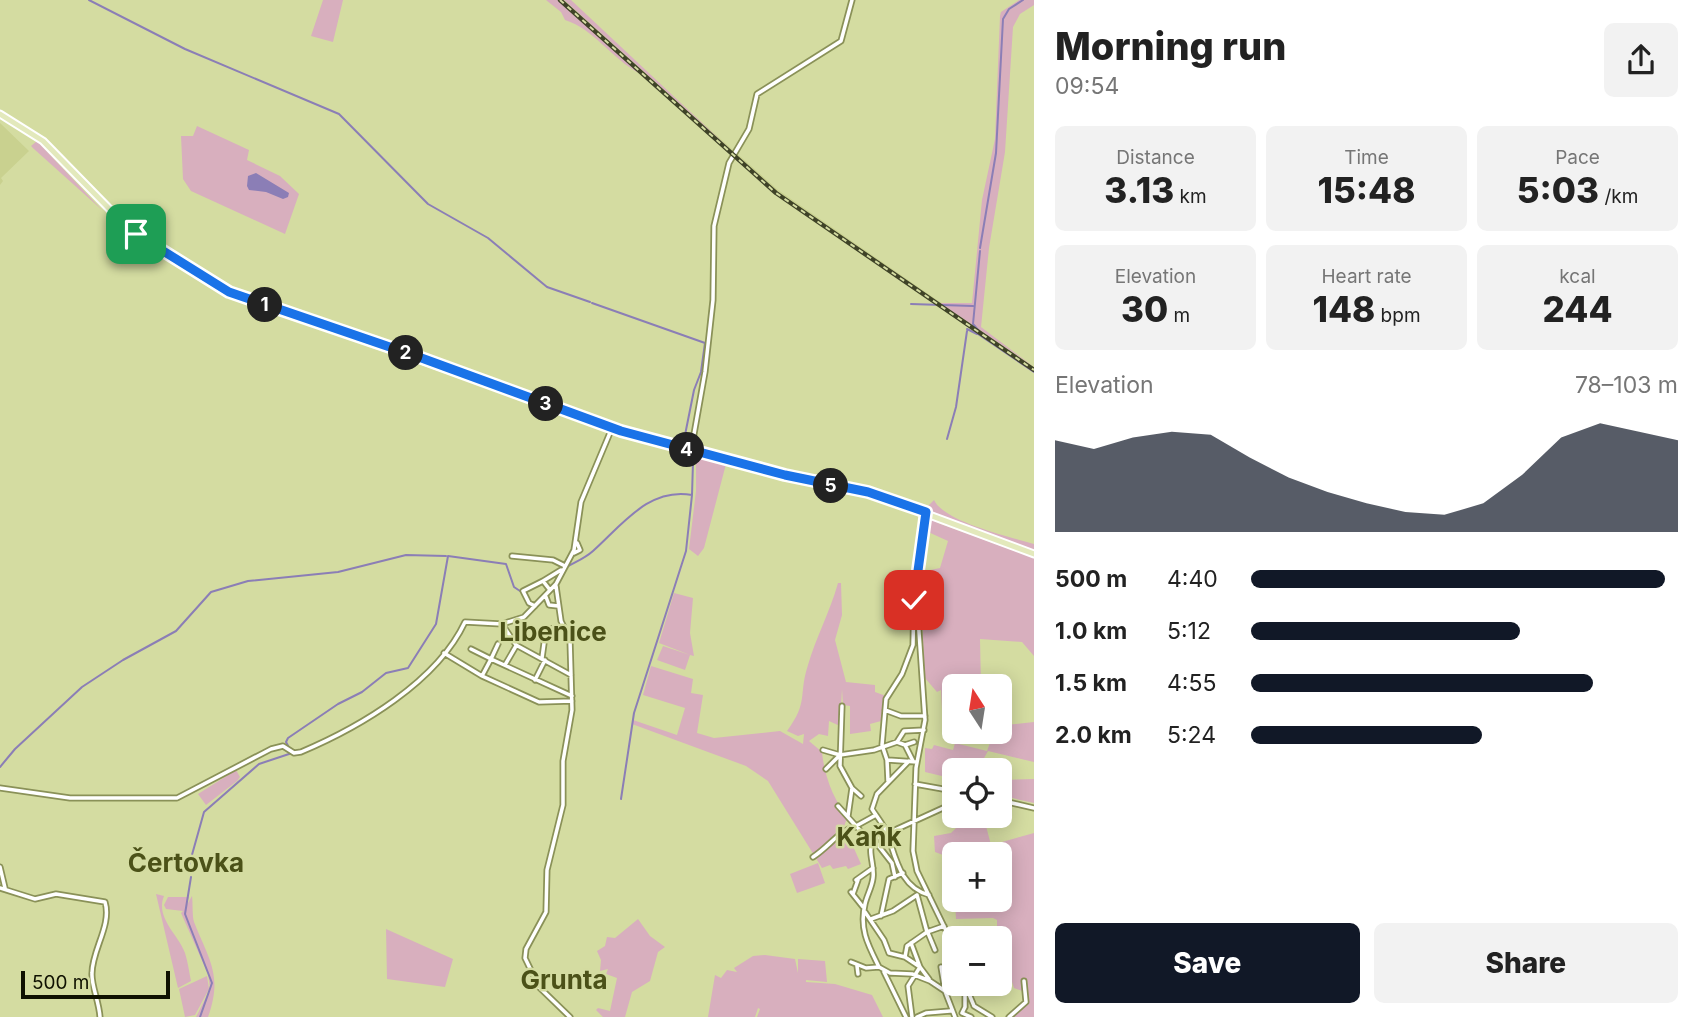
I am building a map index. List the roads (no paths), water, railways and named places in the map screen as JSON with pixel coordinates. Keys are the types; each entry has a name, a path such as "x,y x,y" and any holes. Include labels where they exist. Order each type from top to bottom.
{"main road":[{"path":"0,114 43,141 129,229 221,288 612,428 706,455 868,492 1034,554"}],"street":[{"path":"691,451 713,300 714,226 729,163 749,129 757,94 842,41 852,0"},
{"path":"0,788 70,798 177,798 271,748 283,746 293,752 305,751 390,705 444,653 458,637 466,621 502,624 524,617 556,584 577,543 581,502 612,428"},
{"path":"676,447 687,447 692,442"},
{"path":"692,442 695,449 706,455"},
{"path":"895,877 887,835 872,808 874,798 913,761 924,730 916,589 926,512"},
{"path":"512,556 548,559 564,567"},
{"path":"535,606 529,603 523,591 557,574 564,567"},
{"path":"543,581 550,590"},
{"path":"556,584 563,628 570,639 572,699 563,761 563,805 547,870 546,912 524,958 539,987 570,1017"},
{"path":"546,596 549,605 558,606"},
{"path":"502,624 509,639 516,645 570,675"},
{"path":"888,782 887,760 882,745 886,699 909,659 916,624"},
{"path":"535,680 543,659 546,629 563,628"},
{"path":"482,676 498,644"},
{"path":"505,666 516,645"},
{"path":"471,649 572,699"},
{"path":"444,653 482,676 539,702 572,699"},
{"path":"842,706 841,770 859,794 852,796"},
{"path":"885,710 901,716 925,716"},
{"path":"897,742 904,731 924,730"},
{"path":"823,750 840,755 874,750 897,742 905,745 914,742"},
{"path":"905,745 913,761 916,865 944,926"},
{"path":"826,769 840,755"},
{"path":"887,760 913,761"},
{"path":"915,784 942,789"},
{"path":"848,816 852,788"},
{"path":"1012,803 1034,808"},
{"path":"838,806 892,860 915,890 935,950"},
{"path":"864,909 873,880 870,846 873,840 942,809"},
{"path":"813,857 837,834 876,815"},
{"path":"864,834 865,822"},
{"path":"0,867 3,888 35,899 56,894 105,902 103,932 92,973 100,1017"},
{"path":"873,868 857,879 852,893 889,953 905,957 920,967"},
{"path":"881,916 889,879 903,873"},
{"path":"915,890 929,895"},
{"path":"868,918 881,916 917,895"},
{"path":"868,918 866,944 881,968 889,975 906,1017"},
{"path":"905,957 907,946 927,932 942,927"},
{"path":"911,943 920,967 930,981"},
{"path":"851,962 857,966 881,968"},
{"path":"857,966 858,974"},
{"path":"920,967 908,986 915,1017 950,1011"},
{"path":"941,967 942,973"},
{"path":"889,975 914,974 942,989"},
{"path":"1009,1017 1024,1004 1024,981"},
{"path":"947,996 950,1011 955,1017"},
{"path":"966,1015 967,996"},
{"path":"968,996 974,1006 992,1017"},
{"path":"966,1015 974,1006"}],"waterway":[{"path":"89,0 185,49 339,114 428,204 488,238 547,287 590,302"},
{"path":"980,248 996,153 1003,19 1009,9 1023,0"},
{"path":"979,331 973,324 980,251"},
{"path":"592,303 705,343 701,372 694,390 684,440 686,446"},
{"path":"911,304 973,306"},
{"path":"967,329 977,334"},
{"path":"947,439 956,407 967,331"},
{"path":"978,334 1034,372"},
{"path":"565,568 590,554 649,502 677,494 692,495 693,462 690,453"},
{"path":"621,799 634,713 686,551 692,495"},
{"path":"0,767 15,749 82,687 123,660 176,631 211,592 248,581 338,572 406,555 446,556"},
{"path":"188,869 204,812 259,764 292,753 286,742 288,738 338,704 362,692 386,673 408,668 436,624 448,556 506,564 514,587 523,593"},
{"path":"191,877 185,914 212,983 200,1017"}],"railway":[{"path":"560,0 776,193 1034,370"}],"district":[{"name":"Libenice","path":"553,631"},
{"name":"Kaňk","path":"869,836"},
{"name":"Čertovka","path":"186,862"},
{"name":"Grunta","path":"564,979"}]}
